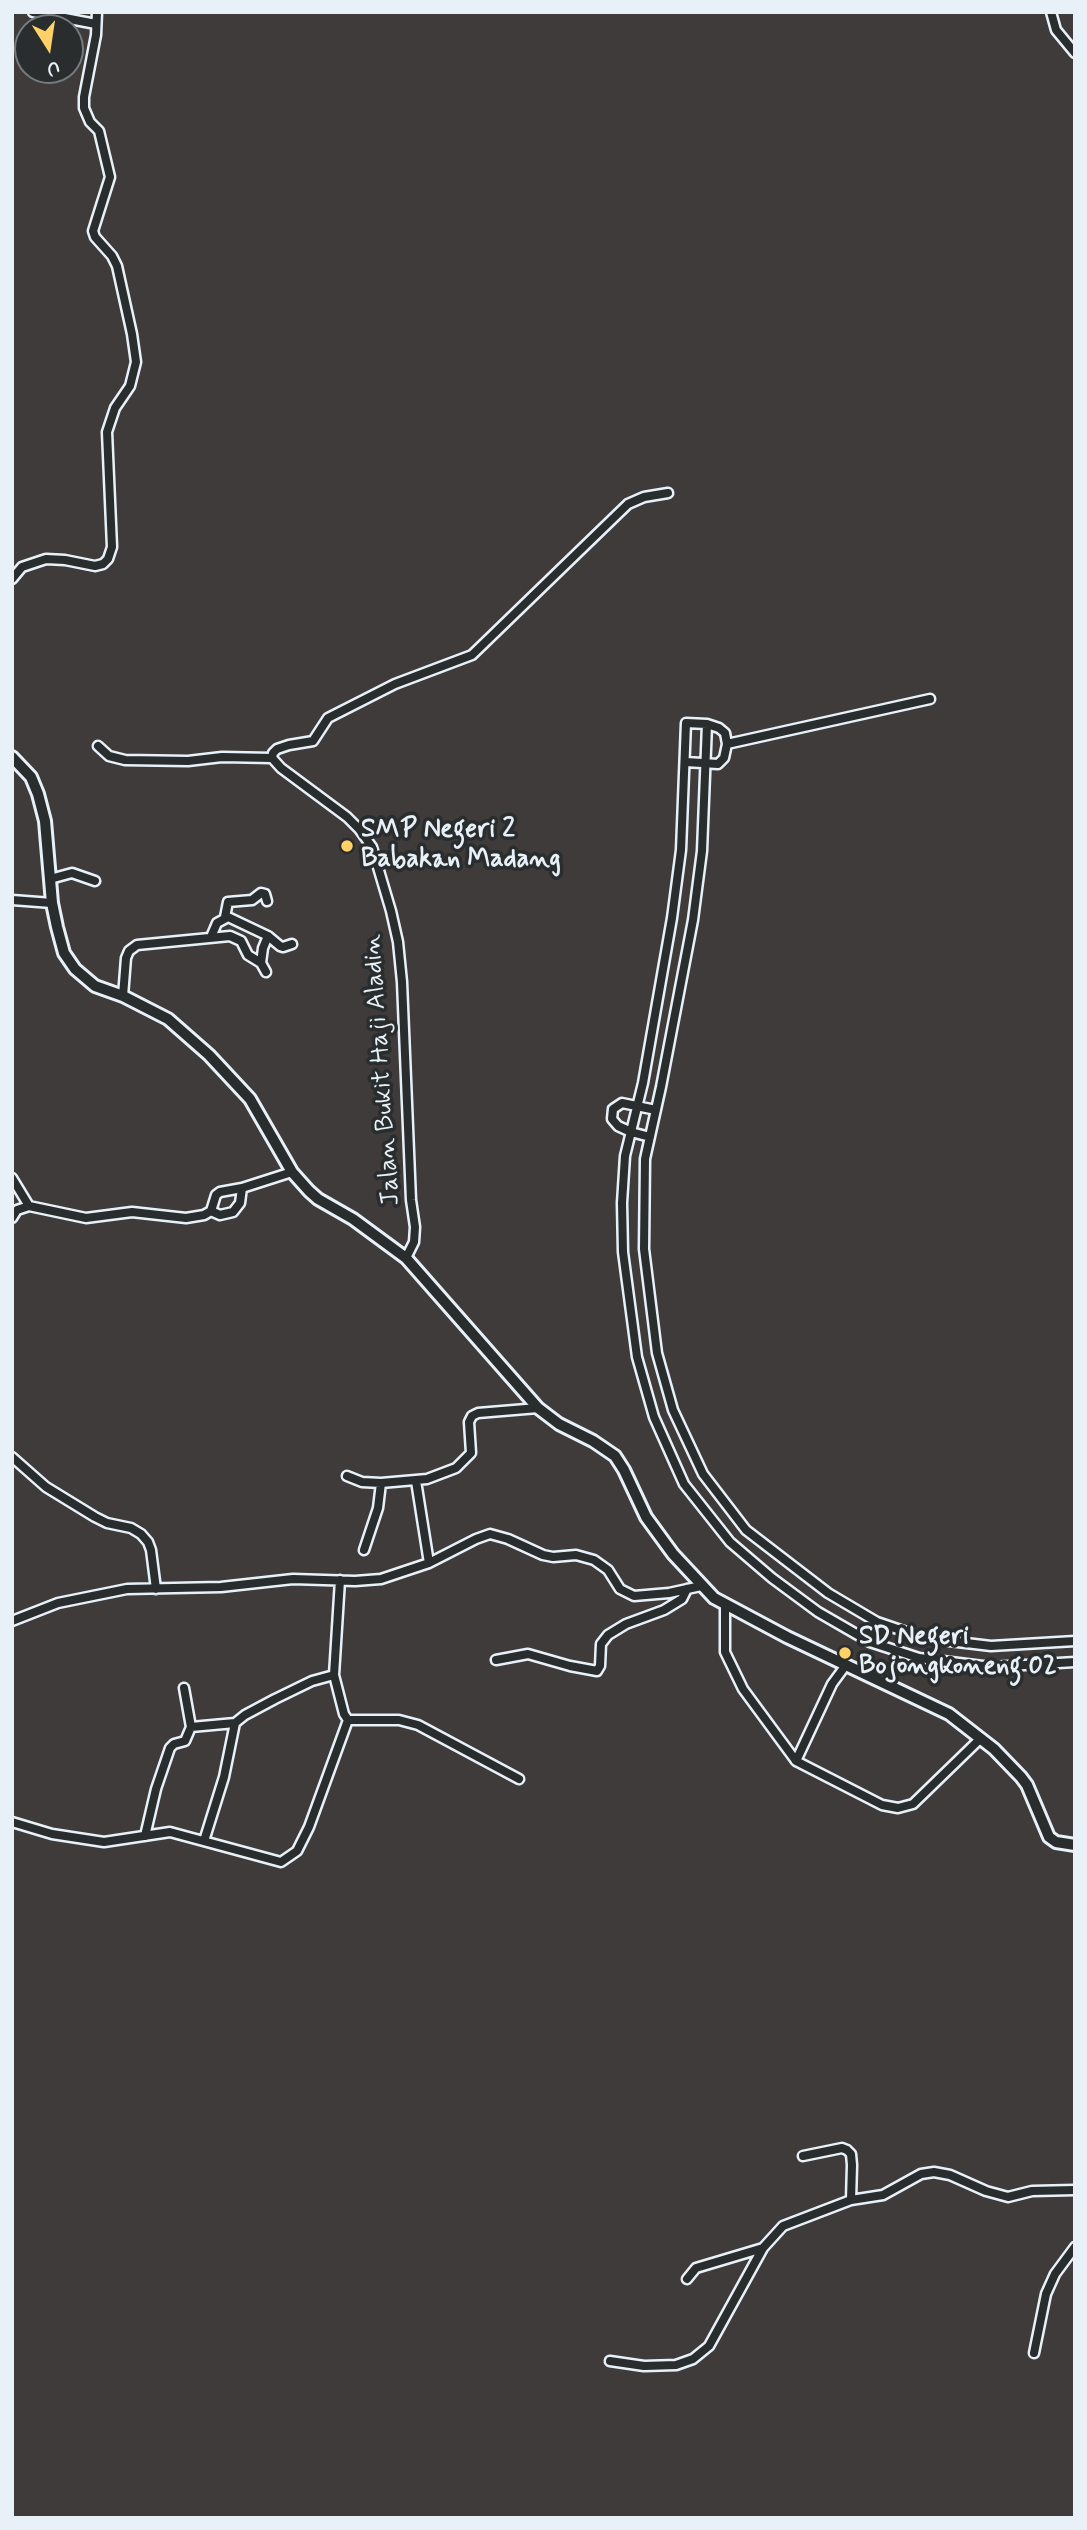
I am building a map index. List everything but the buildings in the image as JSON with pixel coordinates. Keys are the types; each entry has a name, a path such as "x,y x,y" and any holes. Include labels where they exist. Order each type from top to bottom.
{"street":[{"path":"33,12 96,24"},
{"path":"12,579 22,567 46,559 95,566 103,564 112,547 107,432 115,408 130,387 136,362 117,266 113,256 95,237 93,231 110,177 99,131 90,122 84,108 97,12"},
{"path":"1051,12 1056,30 1075,53"},
{"path":"98,746 109,756 125,760 188,761 272,758 277,749 313,741 328,719 396,684 472,655 628,504 644,497 668,493"},
{"path":"727,744 930,699"},
{"path":"685,762 718,764 724,758 727,744 725,733 707,724 686,723 681,850 672,918 625,1156 623,1252 637,1357 654,1417 684,1484 730,1542 818,1612 870,1642 919,1658 990,1667 1075,1662"},
{"path":"707,724 702,851 693,920 645,1160 644,1249 657,1353 673,1410 703,1474 746,1530 828,1593 877,1622 924,1638 991,1646 1075,1641"},
{"path":"12,758 31,778 38,794 45,821 52,903 64,953 69,961 95,986 123,996 167,1018 209,1055 250,1099 292,1172 318,1199 353,1219 406,1258 538,1408 559,1424 615,1455 646,1517 701,1586 725,1605 949,1714 981,1738 1027,1785 1049,1837 1056,1842 1075,1845"},
{"name":"Jalan Bukit Haji Aladin","path":"272,758 281,768 347,817 359,830 372,847 391,911 398,942 402,982 411,1200 415,1227 414,1242 406,1258"},
{"path":"50,879 72,873 95,881"},
{"path":"211,937 217,923 225,917 228,902 252,900 261,893 265,894 267,901"},
{"path":"12,900 52,903"},
{"path":"225,917 242,922 268,936 279,946 292,944"},
{"path":"261,963 268,936"},
{"path":"123,996 126,958 132,947 211,937 235,937 244,945 247,955 261,963 267,972"},
{"path":"650,1137 618,1126 612,1119 613,1109 622,1103 656,1110"},
{"path":"12,1218 17,1210 29,1206 86,1219 132,1212 186,1218 211,1211 216,1195 292,1172"},
{"path":"12,1178 29,1206"},
{"path":"211,1211 220,1215 233,1212 240,1203 242,1188"},
{"path":"347,1476 362,1482 381,1483 416,1481 445,1473 463,1463 472,1449 469,1423 472,1416 478,1413 538,1408"},
{"path":"12,1457 46,1487 95,1517 107,1523 131,1528 141,1534 152,1550 156,1588"},
{"path":"416,1481 429,1563"},
{"path":"364,1550 378,1508 381,1483"},
{"path":"12,1621 72,1600 127,1589 221,1587 293,1578 381,1579 429,1563 490,1534 543,1555 576,1555 594,1560 608,1570 620,1589 634,1596 669,1593 701,1586"},
{"path":"340,1580 334,1675 348,1720"},
{"path":"496,1660 528,1654 597,1671 600,1666 601,1644 608,1635 626,1624 664,1610 682,1598 688,1589"},
{"path":"725,1605 724,1652 743,1689 796,1761 882,1805 898,1808 913,1804 981,1738"},
{"path":"796,1761 832,1684 846,1665"},
{"path":"204,1841 224,1777 235,1724 245,1715 287,1693 312,1681 334,1675"},
{"path":"145,1836 156,1789 170,1748 185,1741 191,1727 184,1688"},
{"path":"348,1720 399,1720 418,1725 519,1779"},
{"path":"12,1822 52,1834 111,1842 170,1832 281,1862 297,1851 309,1827 348,1720"},
{"path":"191,1727 235,1724"},
{"path":"803,2157 842,2148 847,2150 851,2154 852,2165 851,2200"},
{"path":"610,2361 644,2366 676,2365 693,2359 709,2346 763,2248 783,2226 851,2200 883,2196 922,2174 934,2172 950,2175 986,2192 1008,2197 1032,2192 1075,2190"},
{"path":"1034,2353 1046,2294 1055,2274 1075,2247"},
{"path":"687,2279 696,2268 763,2248"}],"place":[{"name":"SMP Negeri 2 Babakan Madang","path":"347,846"},
{"name":"SD Negeri Bojongkoneng 02","path":"845,1653"}]}
